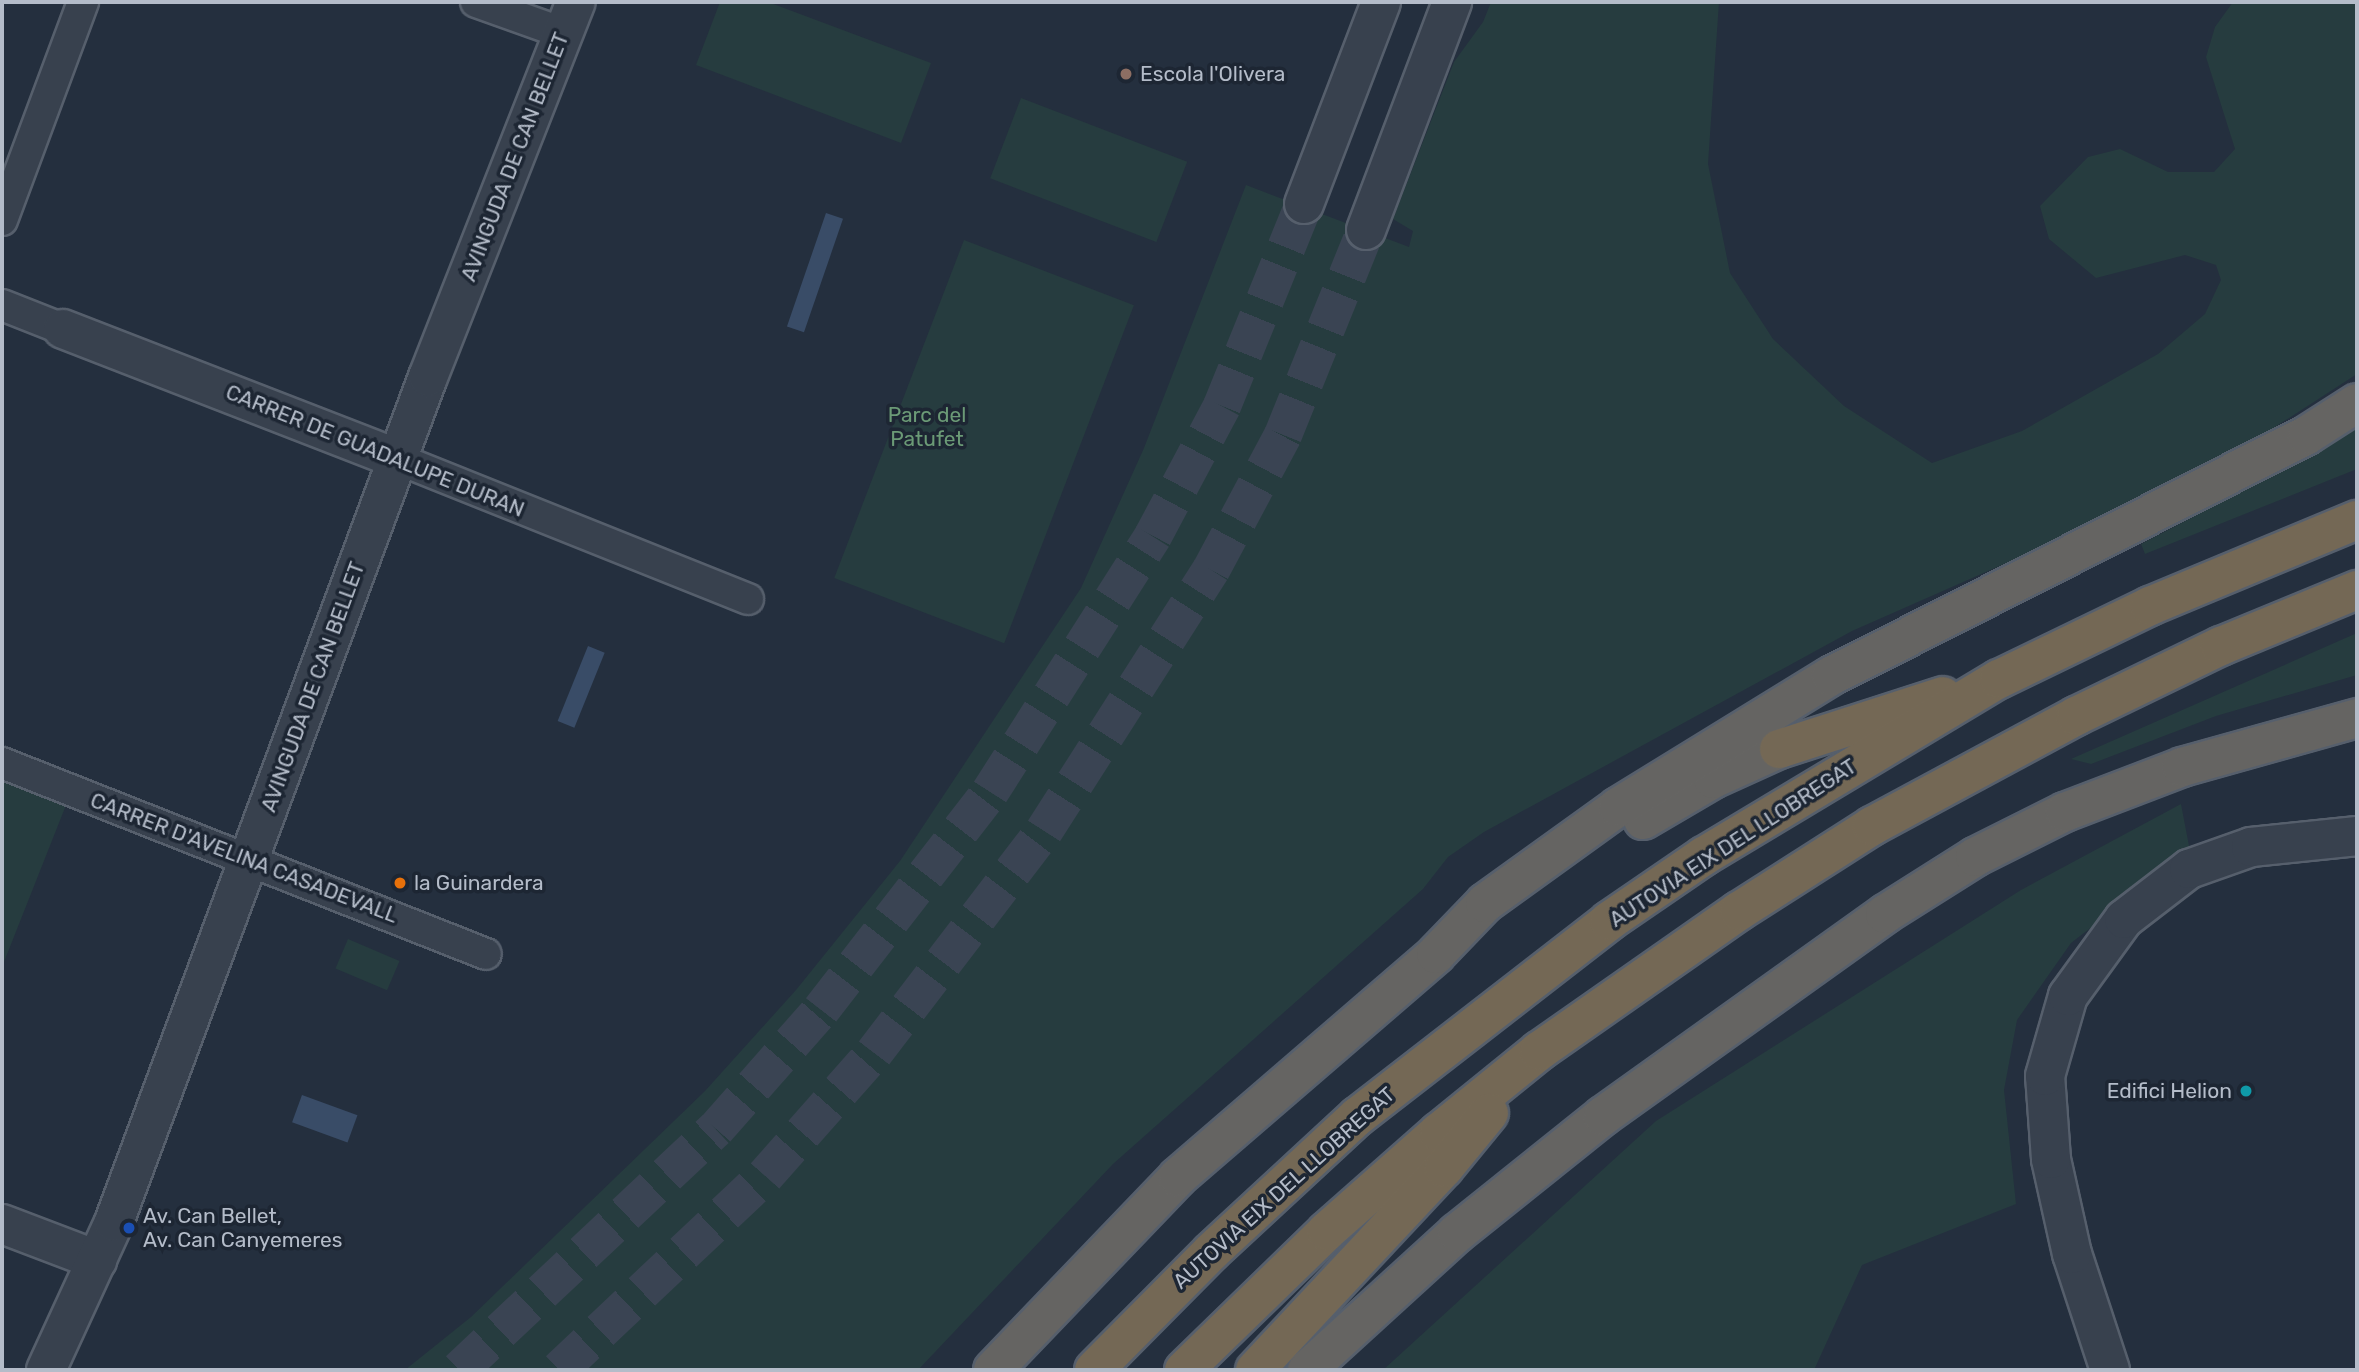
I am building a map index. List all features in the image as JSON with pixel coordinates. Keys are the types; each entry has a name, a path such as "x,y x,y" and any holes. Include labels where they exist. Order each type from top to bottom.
{"highway":[{"path":"993,1370 1178,1177 1436,954 1485,903 1618,807 1754,720 1959,609 2307,435 2357,404"},
{"name":"AUTOVIA EIX DEL LLOBREGAT","path":"1094,1370 1211,1252 1358,1116 1587,937 1704,856 1998,679 2150,606 2357,520"},
{"path":"1184,1370 1328,1231 1539,1051 1738,911 1970,771 2221,646 2357,590"},
{"path":"1436,954 1492,922 1632,827 1713,779 1779,749 1998,679"},
{"path":"1307,1370 1523,1178 1885,914 1975,858 2065,812 2182,767 2357,718"},
{"path":"1255,1370 1328,1287 1444,1168 1539,1051"}],"street":[{"path":"2,220 83,2"},
{"path":"476,2 570,17"},
{"path":"1304,204 1381,2"},
{"path":"1366,230 1452,2"},
{"name":"AVINGUDA DE CAN BELLET","path":"46,1370 97,1260 398,459 570,17"},
{"name":"CARRER DE GUADALUPE DURAN","path":"2,305 748,599"},
{"name":"CARRER D'AVELINA CASADEVALL","path":"2,763 249,858 486,954"},
{"path":"2110,1370 2072,1254 2051,1159 2045,1076 2068,996 2123,919 2189,869 2220,856 2294,839 2357,836"},
{"path":"2,1224 97,1260"}],"green space":[{"path":"720,2 768,2 931,63 901,143 696,65"},
{"path":"1491,2 1719,2 1708,164 1730,273 1773,339 1844,406 1932,463 2022,431 2158,354 2205,314 2221,280 2216,265 2185,255 2096,278 2049,239 2040,206 2088,157 2120,149 2168,172 2214,172 2235,149 2206,57 2215,27 2233,2 2357,2 2357,374 2190,482 1852,631 1484,832 1448,857 1423,889 1113,1164 918,1370 405,1370 471,1317 705,1091 796,990 900,861 1081,588 1144,448 1246,185 1409,247 1413,231 1393,219 1454,62 1483,22"},
{"path":"1021,98 1187,162 1156,242 990,178"},
{"name":"Parc del Patufet","path":"964,240 1134,305 1004,643 834,578"},
{"path":"2357,425 2357,469 2145,554 2141,544 2293,465"},
{"path":"2357,633 2357,675 2216,716 2091,764 2071,759"},
{"path":"2,763 72,790 2,967"},
{"path":"2181,804 2190,851 2071,943 2017,1020 2004,1090 2016,1204 1862,1265 1814,1370 1383,1370 1656,1121 2021,890"},
{"path":"348,939 400,961 387,990 335,968"}],"water":[{"path":"826,213 843,219 804,332 787,326"},
{"path":"588,646 605,653 574,728 558,721"},
{"path":"302,1095 357,1115 348,1142 292,1122"}],"tunnel":[{"path":"459,1370 716,1129 821,1010 990,792 1153,536 1222,406 1304,204"},
{"path":"559,1370 765,1176 874,1053 1044,831 1211,570 1283,435 1366,230"}],"place":[{"name":"Escola l'Olivera","path":"1126,74"},
{"name":"la Guinardera","path":"400,883"},
{"name":"Edifici Helion","path":"2246,1091"},
{"name":"Av. Can Bellet, Av. Can Canyemeres","path":"129,1228"}]}
